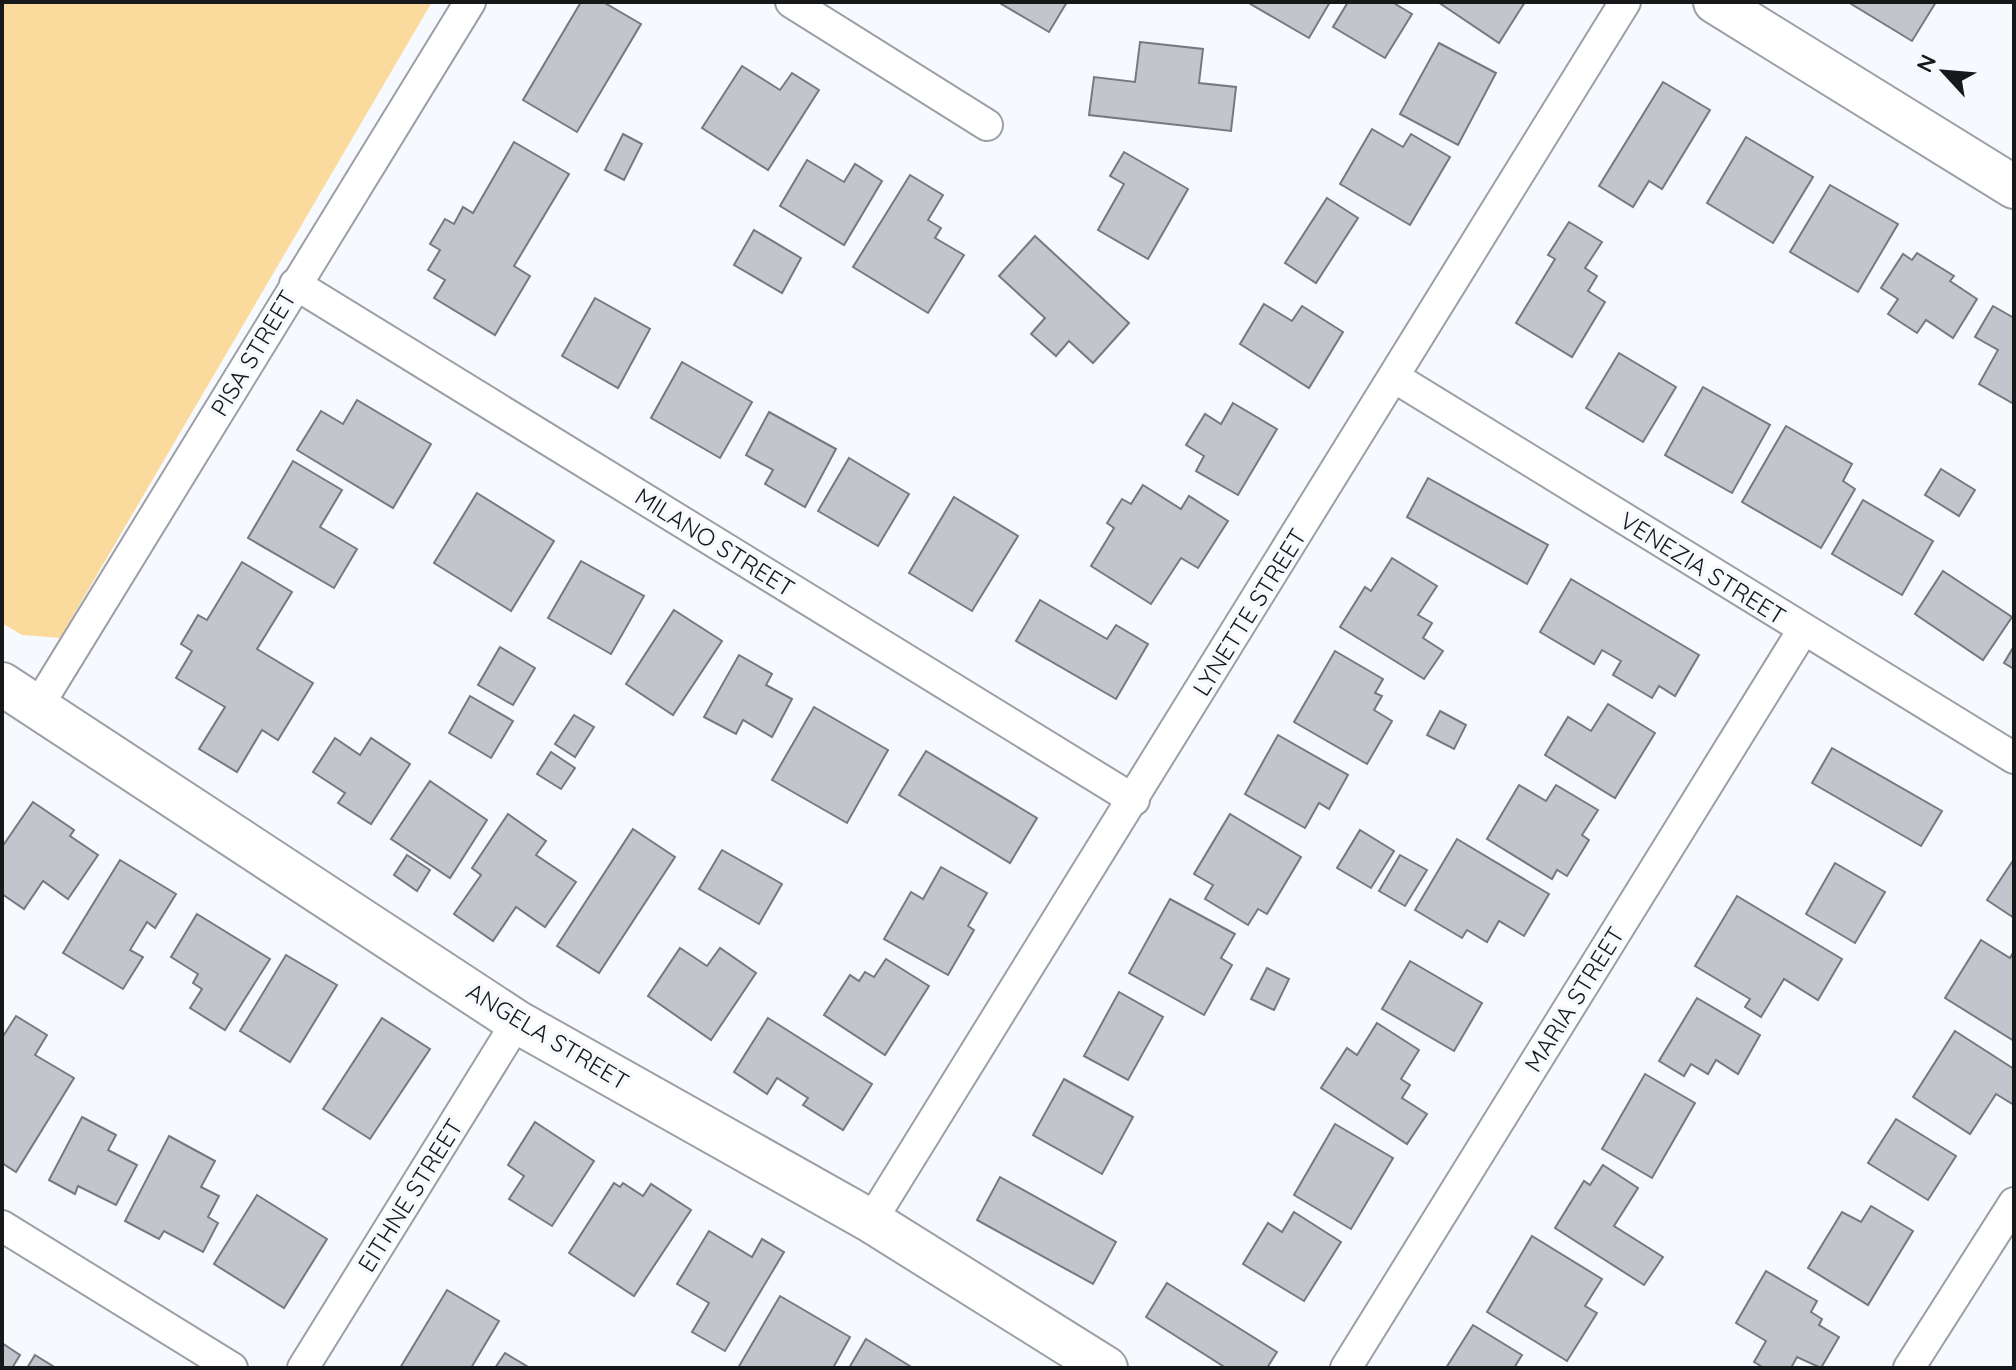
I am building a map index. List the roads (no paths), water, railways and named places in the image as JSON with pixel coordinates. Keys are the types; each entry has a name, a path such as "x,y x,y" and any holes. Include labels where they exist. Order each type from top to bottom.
{"street":[{"name":"PISA STREET","path":"38,706 470,2"},
{"path":"791,2 987,125"},
{"name":"LYNETTE STREET","path":"871,1221 1625,2"},
{"path":"1715,2 2014,187"},
{"name":"MILANO STREET","path":"295,284 1134,800"},
{"name":"VENEZIA STREET","path":"1394,377 2014,758"},
{"name":"MARIA STREET","path":"1346,1368 1803,630"},
{"name":"ANGELA STREET","path":"2,684 517,1022 871,1221 1106,1368"},
{"name":"EITHNE STREET","path":"303,1368 517,1022"},
{"path":"1909,1368 2014,1203"},
{"path":"2,1226 232,1368"}]}
